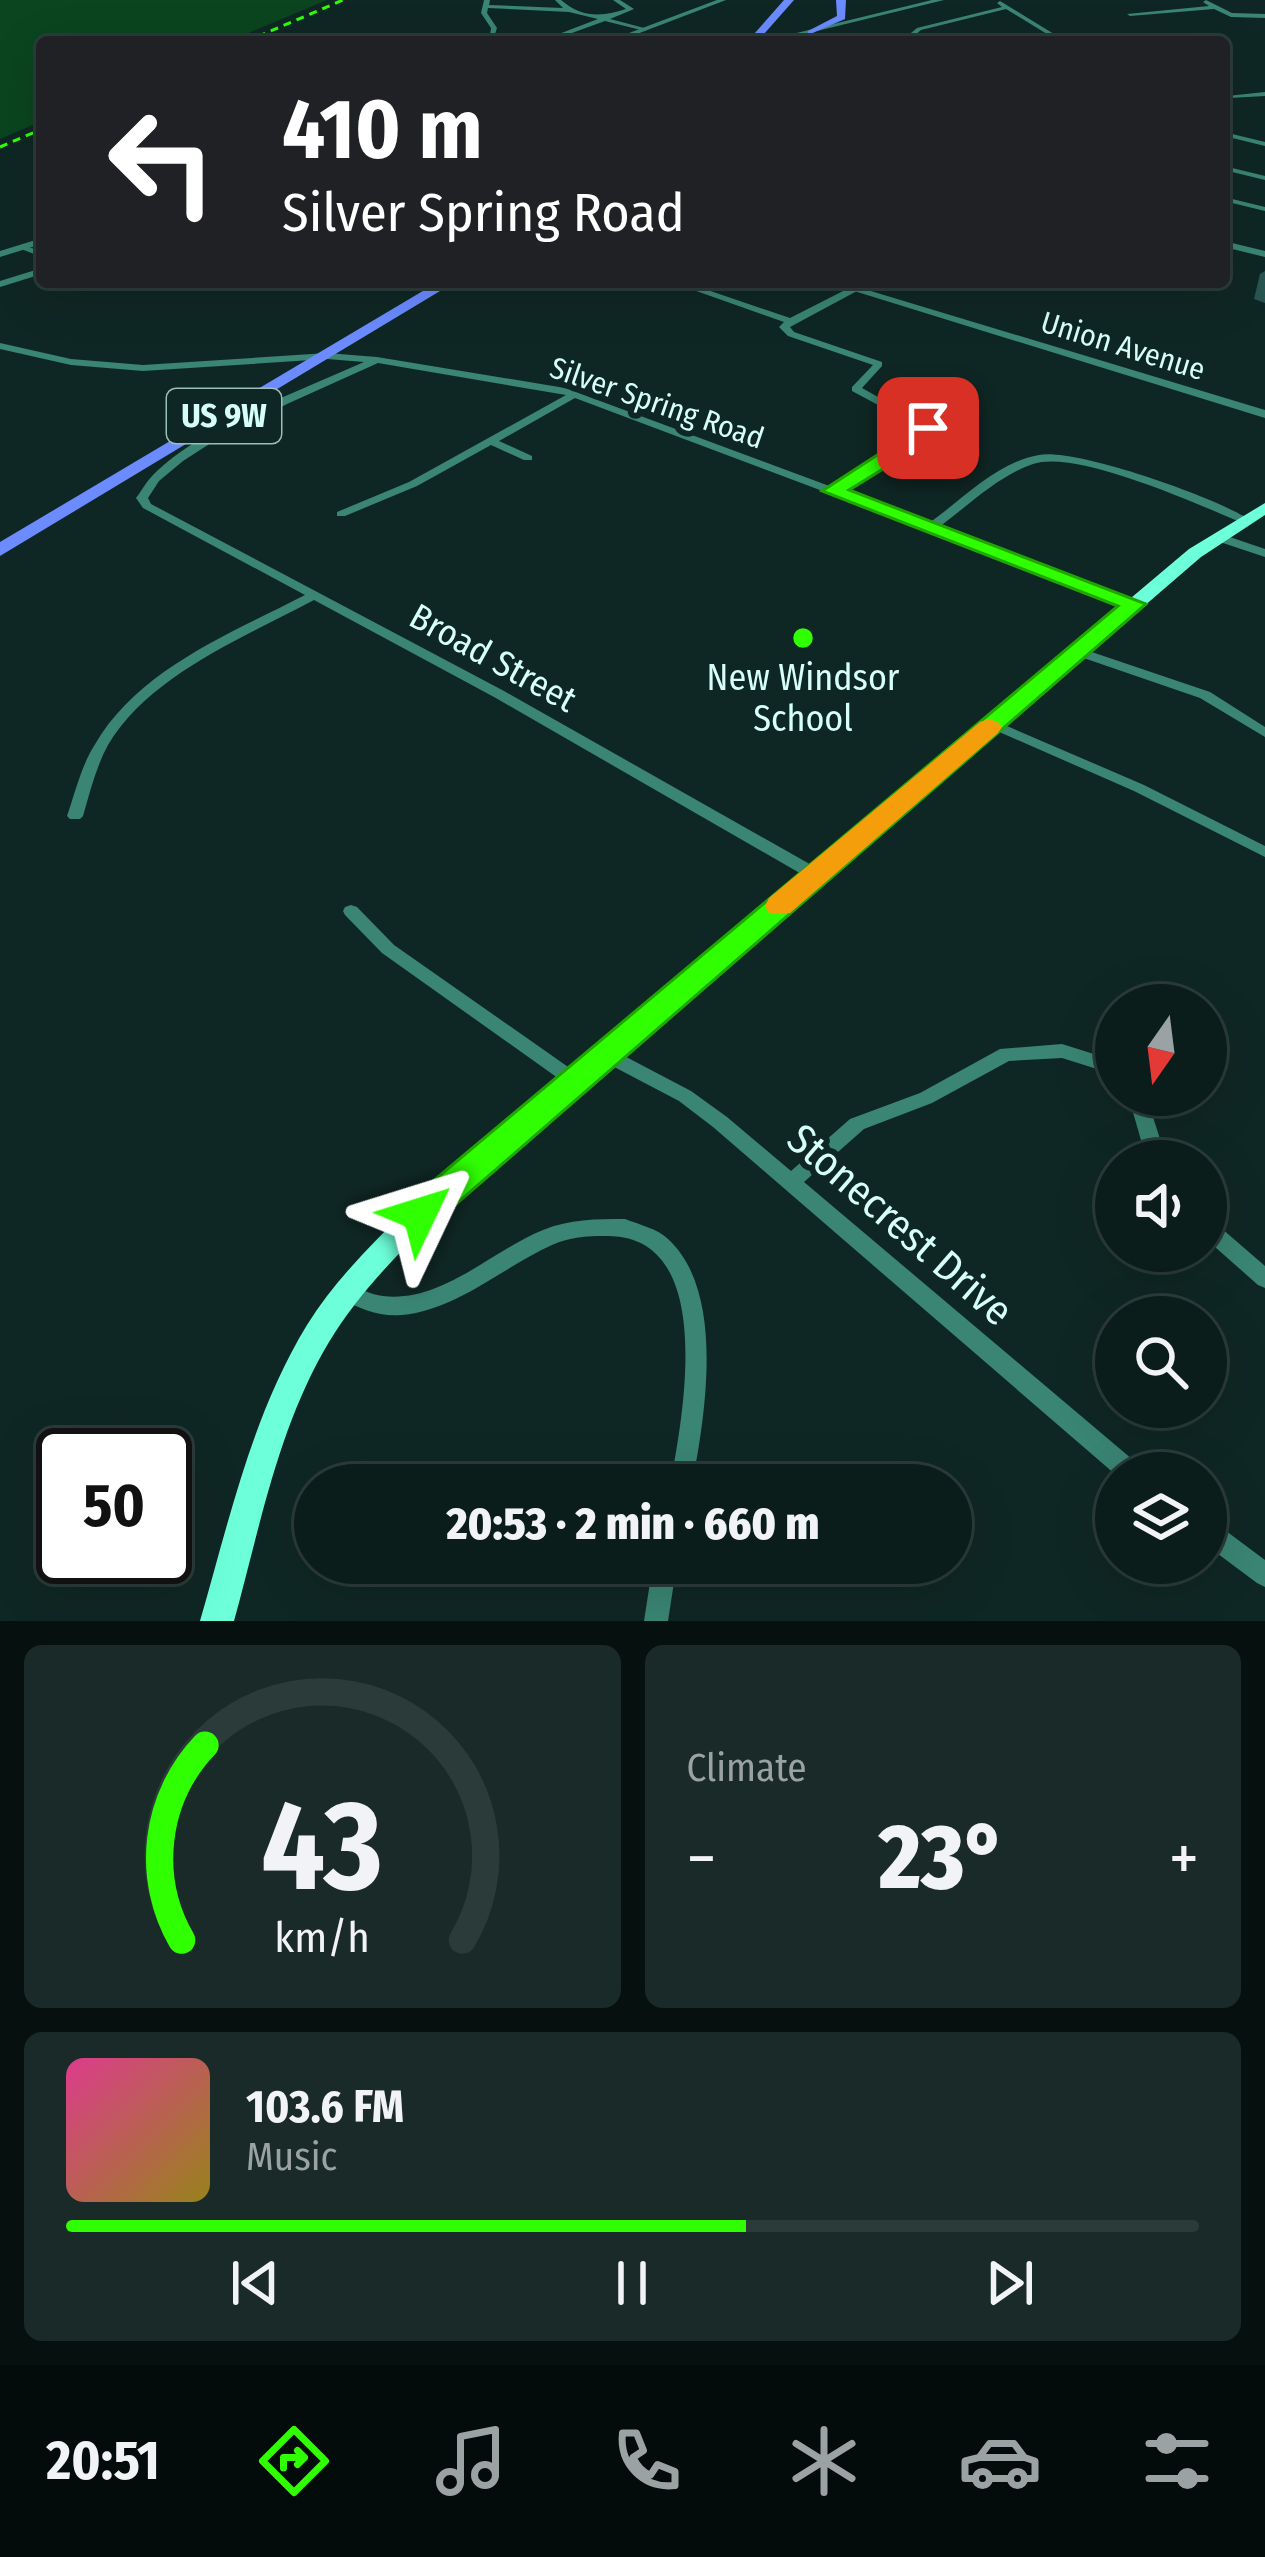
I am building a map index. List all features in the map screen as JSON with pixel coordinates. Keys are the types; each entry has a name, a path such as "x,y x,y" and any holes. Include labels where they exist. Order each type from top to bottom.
{"highway":[{"path":"763,36 789,0"},
{"path":"765,36 801,0"},
{"path":"812,33 842,17 841,0"},
{"name":"US 9W","path":"0,534 414,288"},
{"name":"US 9W","path":"0,550 438,288"}],"main road":[{"path":"217,1621 279,1421 316,1336 348,1292 420,1214 1077,651 1218,537 1254,514"}],"street":[{"path":"562,0 569,10"},
{"path":"559,36 631,9 616,0"},
{"path":"626,36 723,0"},
{"path":"800,36 940,0"},
{"path":"995,0 1054,36"},
{"path":"1203,0 1235,16 1265,16"},
{"path":"497,36 492,35 494,28 484,14 488,3 569,10 645,29"},
{"path":"1130,14 1214,7"},
{"path":"910,36 919,29 1007,8"},
{"path":"1230,96 1265,94"},
{"path":"1230,135 1265,144"},
{"path":"1230,169 1265,178"},
{"path":"1230,200 1265,209"},
{"path":"1241,248 1253,242"},
{"path":"0,254 36,243"},
{"path":"1230,245 1265,254"},
{"path":"24,247 36,252"},
{"path":"0,284 36,273"},
{"path":"693,288 791,321"},
{"name":"Union Avenue","path":"851,288 1265,414"},
{"path":"833,491 920,438 928,428 856,389 879,370 879,364 791,334 784,327 854,289"},
{"name":"Silver Spring Road","path":"0,346 71,362 143,368 327,356 376,359 575,394 1134,604"},
{"name":"Broad Street","path":"376,359 216,437 153,480 142,498 154,511 499,694 816,874"},
{"path":"341,514 413,484 575,394"},
{"path":"490,441 528,458"},
{"path":"930,528 1021,466 1048,457 1254,514"},
{"path":"1218,537 1265,553"},
{"path":"75,815 101,745 137,701 183,667 313,596"},
{"path":"1077,651 1205,695 1265,733"},
{"path":"993,724 1139,788 1265,852"},
{"path":"351,911 388,949 574,1081"},
{"path":"791,1182 857,1124 926,1099 1006,1054 1062,1051 1095,1062"},
{"name":"Stonecrest Drive","path":"605,1054 685,1096 1106,1452"},
{"path":"348,1292 381,1308 406,1306 443,1293 572,1228 609,1225 643,1233 681,1264 694,1316 697,1386 684,1464"},
{"path":"1227,1246 1265,1279"},
{"path":"1227,1543 1262,1565"},
{"path":"656,1621 662,1584"}],"shaded area":[{"path":"0,0 327,0 241,36 36,36 36,124 0,139"}],"railway":[{"path":"259,36 343,0"},
{"path":"0,147 36,132"}],"slow traffic":[{"path":"779,906 989,727"}],"place":[{"name":"New Windsor School","path":"803,638"}],"route":[{"path":"420,1214 1134,604 833,491 920,438 928,428"}]}
